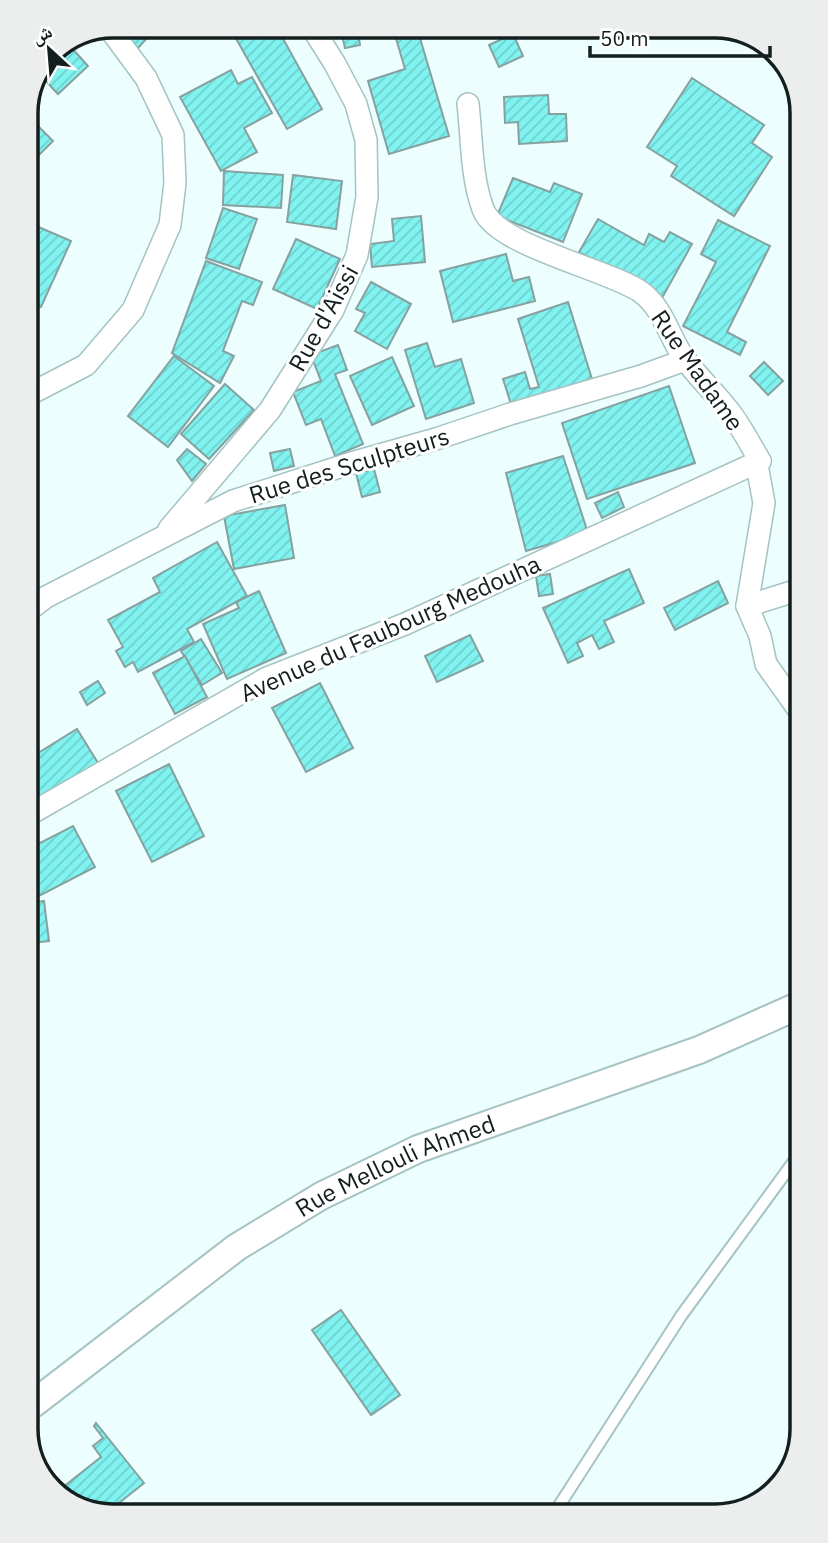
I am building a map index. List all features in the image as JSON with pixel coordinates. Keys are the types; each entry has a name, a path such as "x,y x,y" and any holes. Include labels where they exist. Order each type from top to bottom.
{"street":[{"path":"39,389 86,365 125,319 132,310 170,225 175,183 173,135 146,78 116,38"},
{"name":"Rue d'Aissi","path":"163,536 270,410 333,310 357,255 367,197 366,140 356,104 319,38"},
{"name":"Rue Madame","path":"468,104 478,191 490,222 530,245 640,292 665,321 685,360 729,411 760,461 757,464 765,503 747,606"},
{"name":"Rue des Sculpteurs","path":"39,603 233,501 641,376 685,360"},
{"name":"Avenue du Faubourg Medouha","path":"38,809 267,678 405,624 760,461"},
{"path":"790,592 747,606 760,636 766,664 790,698"},
{"name":"Rue Mellouli Ahmed","path":"38,1400 237,1247 321,1196 418,1149 699,1050 790,1010"}],"lane":[{"path":"560,1504 681,1316 790,1167"}],"building":[{"path":"126,38 147,38 137,49"},
{"path":"236,38 283,38 322,109 287,129"},
{"path":"343,38 359,38 360,45 345,48"},
{"path":"396,38 420,39 449,136 389,154 368,81 405,69"},
{"path":"503,39 515,39 523,56 499,67 489,45"},
{"path":"231,70 238,84 252,77 272,113 244,128 257,152 221,171 180,97"},
{"path":"692,78 764,125 752,143 772,157 734,216 671,176 677,166 647,147"},
{"path":"49,84 69,84 58,94"},
{"path":"548,95 549,114 566,114 567,141 519,144 518,122 505,123 504,97"},
{"path":"39,127 53,141 39,155"},
{"path":"224,171 283,175 281,208 223,205"},
{"path":"293,175 342,181 336,229 287,222"},
{"path":"513,178 550,192 554,183 582,194 563,242 497,216"},
{"path":"223,208 257,219 239,269 206,258"},
{"path":"421,216 425,262 372,267 370,244 394,241 392,219"},
{"path":"598,219 644,245 649,234 664,242 670,232 692,244 662,298 579,252"},
{"path":"718,220 770,246 727,332 746,342 740,355 683,326 716,262 701,254"},
{"path":"39,227 71,241 41,307 39,306"},
{"path":"296,239 340,259 317,309 273,289"},
{"path":"506,254 513,281 529,277 535,301 453,322 440,271"},
{"path":"206,261 262,282 253,305 242,301 223,351 234,356 220,383 172,353"},
{"path":"371,282 411,304 387,349 355,331 365,313 356,309"},
{"path":"568,302 592,379 511,404 503,379 525,372 530,389 539,387 518,319"},
{"path":"427,343 435,367 461,359 474,403 426,419 405,350"},
{"path":"338,345 347,370 335,374 363,444 335,456 321,419 306,425 293,392 321,381 311,355"},
{"path":"174,356 214,386 168,447 128,416"},
{"path":"392,357 414,406 372,425 350,376"},
{"path":"764,362 783,381 768,395 750,376"},
{"path":"225,384 254,410 209,459 181,434"},
{"path":"669,386 695,463 587,499 562,423"},
{"path":"187,449 206,464 192,481 177,460"},
{"path":"290,449 294,466 274,471 270,453"},
{"path":"563,456 588,533 526,551 506,473"},
{"path":"374,469 380,492 362,497 356,473"},
{"path":"618,492 624,507 602,518 595,503"},
{"path":"285,505 294,558 234,569 224,516"},
{"path":"217,542 247,596 187,629 194,642 138,672 133,662 125,667 116,651 123,647 108,620 160,592 153,578"},
{"path":"629,569 644,603 604,621 614,642 599,649 592,635 577,643 583,656 568,663 543,608"},
{"path":"550,574 553,594 539,596 536,576"},
{"path":"718,581 728,603 675,630 664,608"},
{"path":"259,591 286,653 227,679 203,624 239,608 236,602"},
{"path":"470,635 483,661 437,682 425,656"},
{"path":"201,639 222,673 202,685 181,651"},
{"path":"185,656 207,697 175,714 153,673"},
{"path":"98,681 105,693 87,705 80,692"},
{"path":"320,683 353,748 306,772 272,708"},
{"path":"77,729 103,771 38,805 39,753"},
{"path":"169,764 204,836 152,862 116,791"},
{"path":"73,826 95,867 38,896 38,844"},
{"path":"44,901 49,941 38,942 38,902"},
{"path":"341,1310 400,1395 371,1415 312,1330"},
{"path":"96,1423 144,1483 118,1504 89,1501 64,1486 101,1457 93,1446 103,1438 94,1426"}]}
